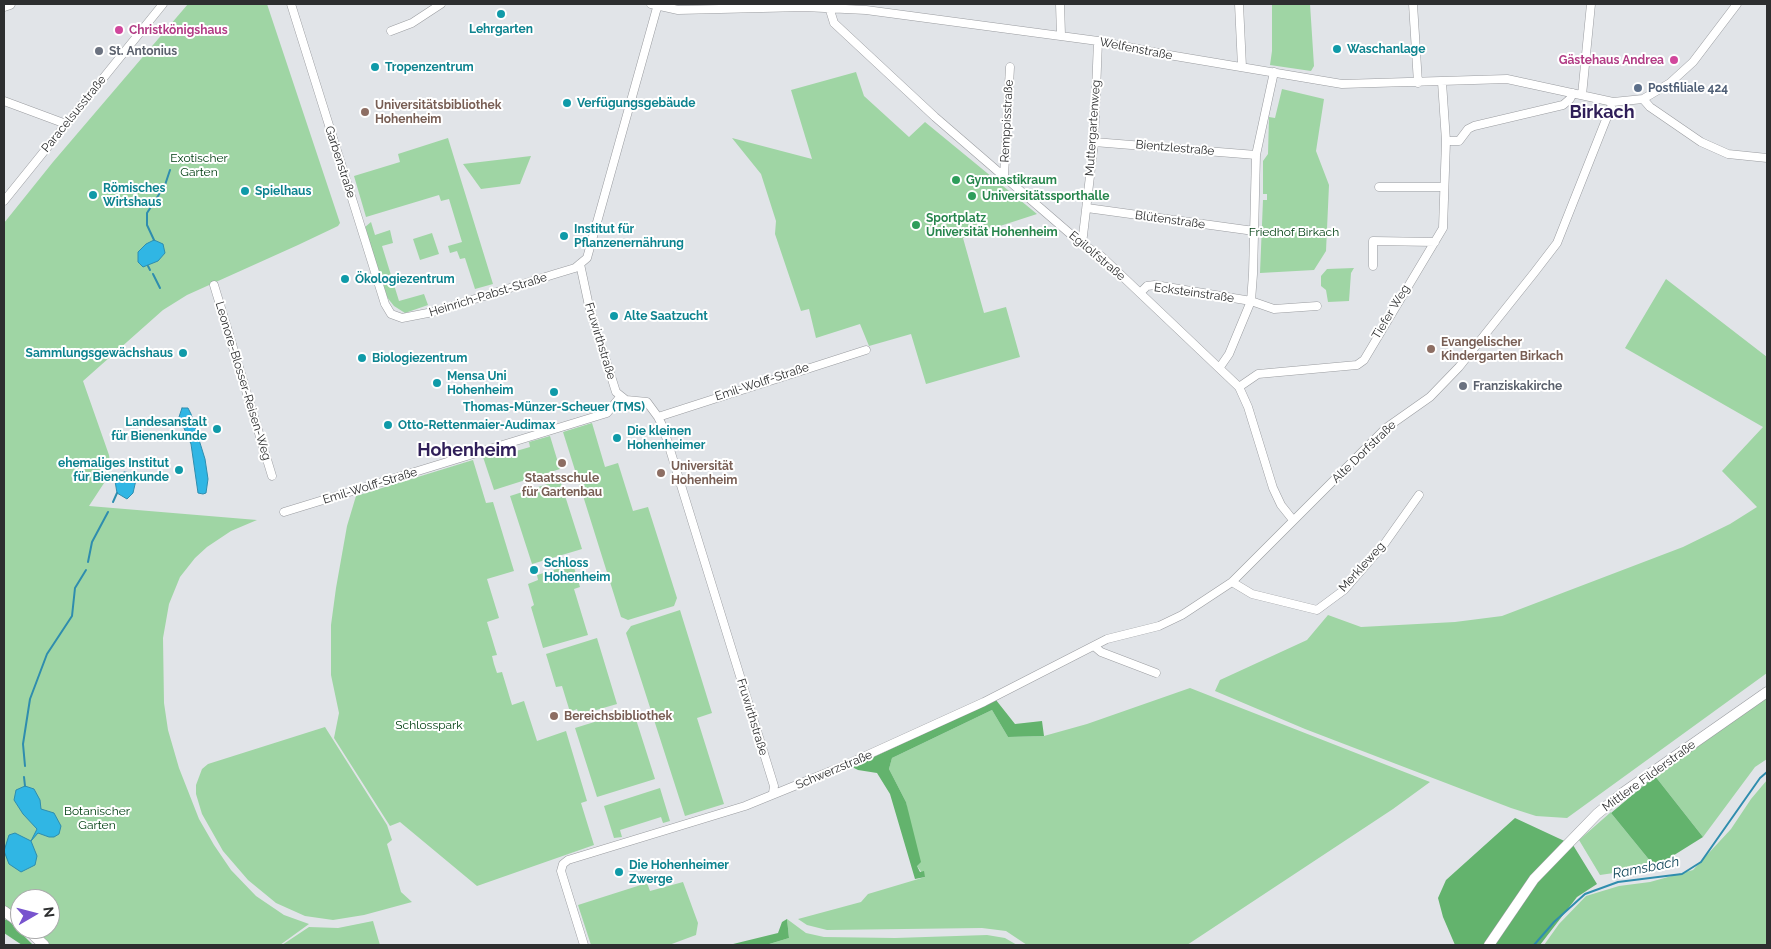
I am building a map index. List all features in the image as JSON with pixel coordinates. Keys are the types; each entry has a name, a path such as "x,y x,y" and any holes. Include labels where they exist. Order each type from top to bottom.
{"main road":[{"path":"4,6 10,4"},
{"name":"Mittlere Filderstraße","path":"1489,945 1534,879 1597,814 1631,786 1767,692"}],"street":[{"name":"Paracelsusstraße","path":"4,201 163,4"},
{"name":"Garbenstraße","path":"291,4 381,292 388,310 395,317"},
{"path":"391,31 412,22 441,4"},
{"path":"1060,4 1061,35"},
{"path":"1239,4 1242,67"},
{"path":"1413,4 1418,83"},
{"path":"1582,95 1592,4"},
{"path":"1737,4 1680,74 1655,94 1643,99 1650,107 1701,142 1728,154 1767,158"},
{"path":"580,264 587,258 655,5"},
{"name":"Welfenstraße","path":"655,5 678,10 867,7 1061,35 1242,67 1352,84 1418,83 1507,78 1613,102 1643,99"},
{"name":"Egilolfstraße","path":"829,7 834,23 935,117 1082,244 1101,256 1239,387 1248,407 1273,488 1281,505 1293,520"},
{"name":"Muttergartenweg","path":"1082,244 1094,142 1098,41"},
{"name":"Remppisstraße","path":"1004,176 1010,66"},
{"path":"1220,368 1229,354 1251,301 1256,155 1274,72"},
{"name":"Tiefer Weg","path":"1239,387 1258,374 1357,365 1364,360 1443,228 1446,141 1442,82"},
{"path":"1446,141 1459,141 1468,129 1474,126 1563,105 1570,100 1573,93"},
{"name":"Alte Dorfstraße","path":"1094,646 1107,639 1159,626 1182,615 1232,582 1386,428 1430,397 1459,367 1557,243 1613,102"},
{"path":"4,103 66,124"},
{"name":"Bientzlestraße","path":"1094,142 1256,155"},
{"path":"1378,186 1444,187"},
{"name":"Blütenstraße","path":"1087,208 1254,231"},
{"path":"1373,266 1374,241 1434,242"},
{"name":"Heinrich-Pabst-Straße","path":"395,317 410,318 433,312 555,274 580,264"},
{"name":"Fruwirthstraße","path":"580,264 590,310 616,392 620,397"},
{"name":"Ecksteinstraße","path":"1140,293 1147,286 1155,285 1251,301 1274,309 1317,306"},
{"name":"Leonore-Blosser-Reisen-Weg","path":"214,286 272,476"},
{"name":"Emil-Wolff-Straße","path":"658,417 866,350"},
{"path":"620,397 632,401 647,402 658,417"},
{"name":"Emil-Wolff-Straße","path":"284,512 607,413 620,397"},
{"name":"Fruwirthstraße","path":"658,417 774,786 773,793"},
{"name":"Merkleweg","path":"1232,582 1252,594 1317,610 1344,590 1385,543 1419,495"},
{"path":"1094,646 1101,652 1156,673"},
{"name":"Schwerzstraße","path":"584,945 561,871 563,864 745,806 773,793 782,792 926,729 1054,668 1094,646"}],"green space":[{"path":"188,4 267,4 340,223 338,226 298,245 187,295 163,310 83,381 109,455 111,469 108,477 89,506 257,520 231,531 207,547 195,558 180,577 169,604 163,638 164,703 168,730 179,768 199,819 214,845 231,870 256,896 284,915 309,924 280,945 50,945 44,939 60,939 60,889 10,889 10,910 4,905 4,223 53,162"},
{"path":"1272,4 1310,4 1314,66 1311,71 1270,65 1272,51"},
{"name":"Sportplatz Universität Hohenheim","path":"856,72 864,96 909,137 925,122 1037,214 963,238 984,313 1006,307 1020,357 926,384 911,334 869,346 860,324 816,338 809,309 801,311 775,234 776,221 761,174 732,138 812,159 791,90"},
{"name":"Friedhof Birkach","path":"1282,89 1324,99 1316,151 1329,185 1326,251 1314,270 1260,273 1263,200 1267,200 1267,194 1263,194 1263,161 1268,154 1269,117 1275,118"},
{"path":"448,138 493,284 475,289 465,258 460,259 457,251 450,253 448,246 462,242 449,199 441,201 439,195 366,217 354,176 400,162 398,154"},
{"path":"531,156 520,184 481,189 463,164"},
{"path":"371,222 375,235 390,230 393,243 382,246 399,301 424,294 428,305 405,313 394,306 386,296 365,227"},
{"path":"432,233 439,254 420,260 413,239"},
{"path":"1354,268 1351,273 1349,301 1328,302 1326,290 1321,286 1321,276 1327,269"},
{"path":"1666,279 1767,357 1767,673 1567,818 1536,816 1511,808 1305,729 1215,691 1220,680 1307,640 1328,615 1361,627 1455,622 1502,616 1683,547 1730,524 1757,507 1722,471 1763,427 1625,348"},
{"path":"592,423 605,467 618,463 633,511 648,507 677,598 674,606 628,620 621,617 563,432"},
{"path":"550,436 560,469 494,490 483,457 490,454 492,458 530,447 529,442"},
{"name":"Schlosspark","path":"473,460 486,503 493,502 514,571 487,579 499,618 487,622 497,655 492,656 494,664 497,673 502,672 512,705 524,701 537,741 566,731 587,801 581,803 594,845 477,886 400,822 390,826 334,738 339,713 331,675 331,625 336,588 347,526 356,496"},
{"path":"560,480 582,549 532,564 510,496"},
{"path":"573,564 580,587 574,589 588,635 543,648 531,607 534,605 528,584 538,580 537,575"},
{"path":"680,610 712,713 697,718 724,804 685,816 626,633 631,626"},
{"path":"597,638 617,704 579,715 577,709 570,712 562,686 556,687 546,654"},
{"path":"1190,688 1430,782 1393,809 1187,945 1027,945 1006,931 982,928 827,930 807,925 798,919 861,902 868,894 925,877 917,866 906,802 889,769 892,758 992,710 1008,737 1044,736 1087,724"},
{"path":"1767,697 1767,759 1755,767 1703,837 1655,776"},
{"path":"996,700 1015,724 1042,721 1044,736 1008,737 992,710 892,758 889,769 906,802 921,862 917,866 920,872 924,871 925,877 915,879 890,794 877,773 858,770 852,767"},
{"path":"633,710 655,779 597,797 575,728"},
{"path":"325,727 387,825 392,840 387,844 401,892 412,902 364,915 333,920 305,916 276,903 248,880 223,851 202,814 196,794 196,785 202,769 208,764"},
{"path":"1655,776 1703,837 1655,867 1611,813"},
{"path":"1767,780 1767,945 1544,945 1559,924 1586,896 1619,886 1650,882 1693,870 1731,829 1751,799"},
{"path":"660,788 670,821 663,823 661,817 620,830 622,837 614,838 604,806"},
{"path":"1611,812 1655,867 1600,875 1579,840"},
{"path":"1515,818 1573,845 1597,884 1577,897 1540,945 1455,945 1443,917 1438,898 1446,880"},
{"path":"683,882 698,923 696,935 669,945 591,945 578,905 647,883 650,891"},
{"path":"4,919 10,922 10,937 4,933"},
{"path":"787,919 806,933 824,937 895,938 987,935 1005,938 1017,945 766,945 789,938"},
{"path":"787,919 789,938 766,945 729,945 778,933 782,922"},
{"path":"373,921 380,945 282,945 309,927 338,928"},
{"path":"13,939 27,939 33,945 22,945"}],"water":[{"path":"154,240 163,244 165,253 158,261 143,267 138,262 138,252 146,244"},
{"path":"182,408 188,408 191,414 205,459 208,479 206,493 203,494 198,493 191,444 179,417"},
{"path":"124,472 132,473 136,480 133,493 127,499 117,493 115,481"},
{"path":"25,786 34,789 40,800 41,809 54,813 61,826 59,834 49,837 38,833 31,841 37,829 23,814 14,800 16,790"},
{"path":"15,833 31,841 37,856 35,865 21,872 9,864 4,851 9,835"}],"waterway":[{"path":"154,240 147,225 147,213 165,185 170,170"},
{"path":"148,266 150,270"},
{"path":"153,274 160,288"},
{"path":"113,502 117,493"},
{"path":"88,562 92,542 108,512"},
{"path":"25,766 23,744 30,699 47,654 72,616 75,588 86,570"},
{"name":"Ramsbach","path":"1534,945 1554,922 1585,894 1618,882 1682,874 1701,862 1760,778 1767,772"},
{"path":"24,777 25,786"}],"place":[{"name":"Lehrgarten","path":"501,14"},
{"name":"Christkönigshaus","path":"119,30"},
{"name":"Waschanlage","path":"1337,49"},
{"name":"St. Antonius","path":"99,51"},
{"name":"Gästehaus Andrea","path":"1674,60"},
{"name":"Tropenzentrum","path":"375,67"},
{"name":"Postfiliale 424","path":"1638,88"},
{"name":"Verfügungsgebäude","path":"567,103"},
{"name":"Universitätsbibliothek Hohenheim","path":"365,112"},
{"name":"Gymnastikraum","path":"956,180"},
{"name":"Spielhaus","path":"245,191"},
{"name":"Römisches Wirtshaus","path":"93,195"},
{"name":"Universitätssporthalle","path":"972,196"},
{"name":"Sportplatz Universität Hohenheim","path":"916,225"},
{"name":"Institut für Pflanzenernährung","path":"564,236"},
{"name":"Ökologiezentrum","path":"345,279"},
{"name":"Alte Saatzucht","path":"614,316"},
{"name":"Evangelischer Kindergarten Birkach","path":"1431,349"},
{"name":"Sammlungsgewächshaus","path":"183,353"},
{"name":"Biologiezentrum","path":"362,358"},
{"name":"Mensa Uni Hohenheim","path":"437,383"},
{"name":"Franziskakirche","path":"1463,386"},
{"name":"Thomas-Münzer-Scheuer (TMS)","path":"554,392"},
{"name":"Otto-Rettenmaier-Audimax","path":"388,425"},
{"name":"Landesanstalt für Bienenkunde","path":"217,429"},
{"name":"Die kleinen Hohenheimer","path":"617,438"},
{"name":"Staatsschule für Gartenbau","path":"562,463"},
{"name":"ehemaliges Institut für Bienenkunde","path":"179,470"},
{"name":"Universität Hohenheim","path":"661,473"},
{"name":"Schloss Hohenheim","path":"534,570"},
{"name":"Bereichsbibliothek","path":"554,716"},
{"name":"Die Hohenheimer Zwerge","path":"619,872"}],"district":[{"name":"Birkach","path":"1602,113"},
{"name":"Hohenheim","path":"467,451"}],"park label":[{"name":"Exotischer Garten","path":"199,165"},
{"name":"Botanischer Garten","path":"97,818"}]}
